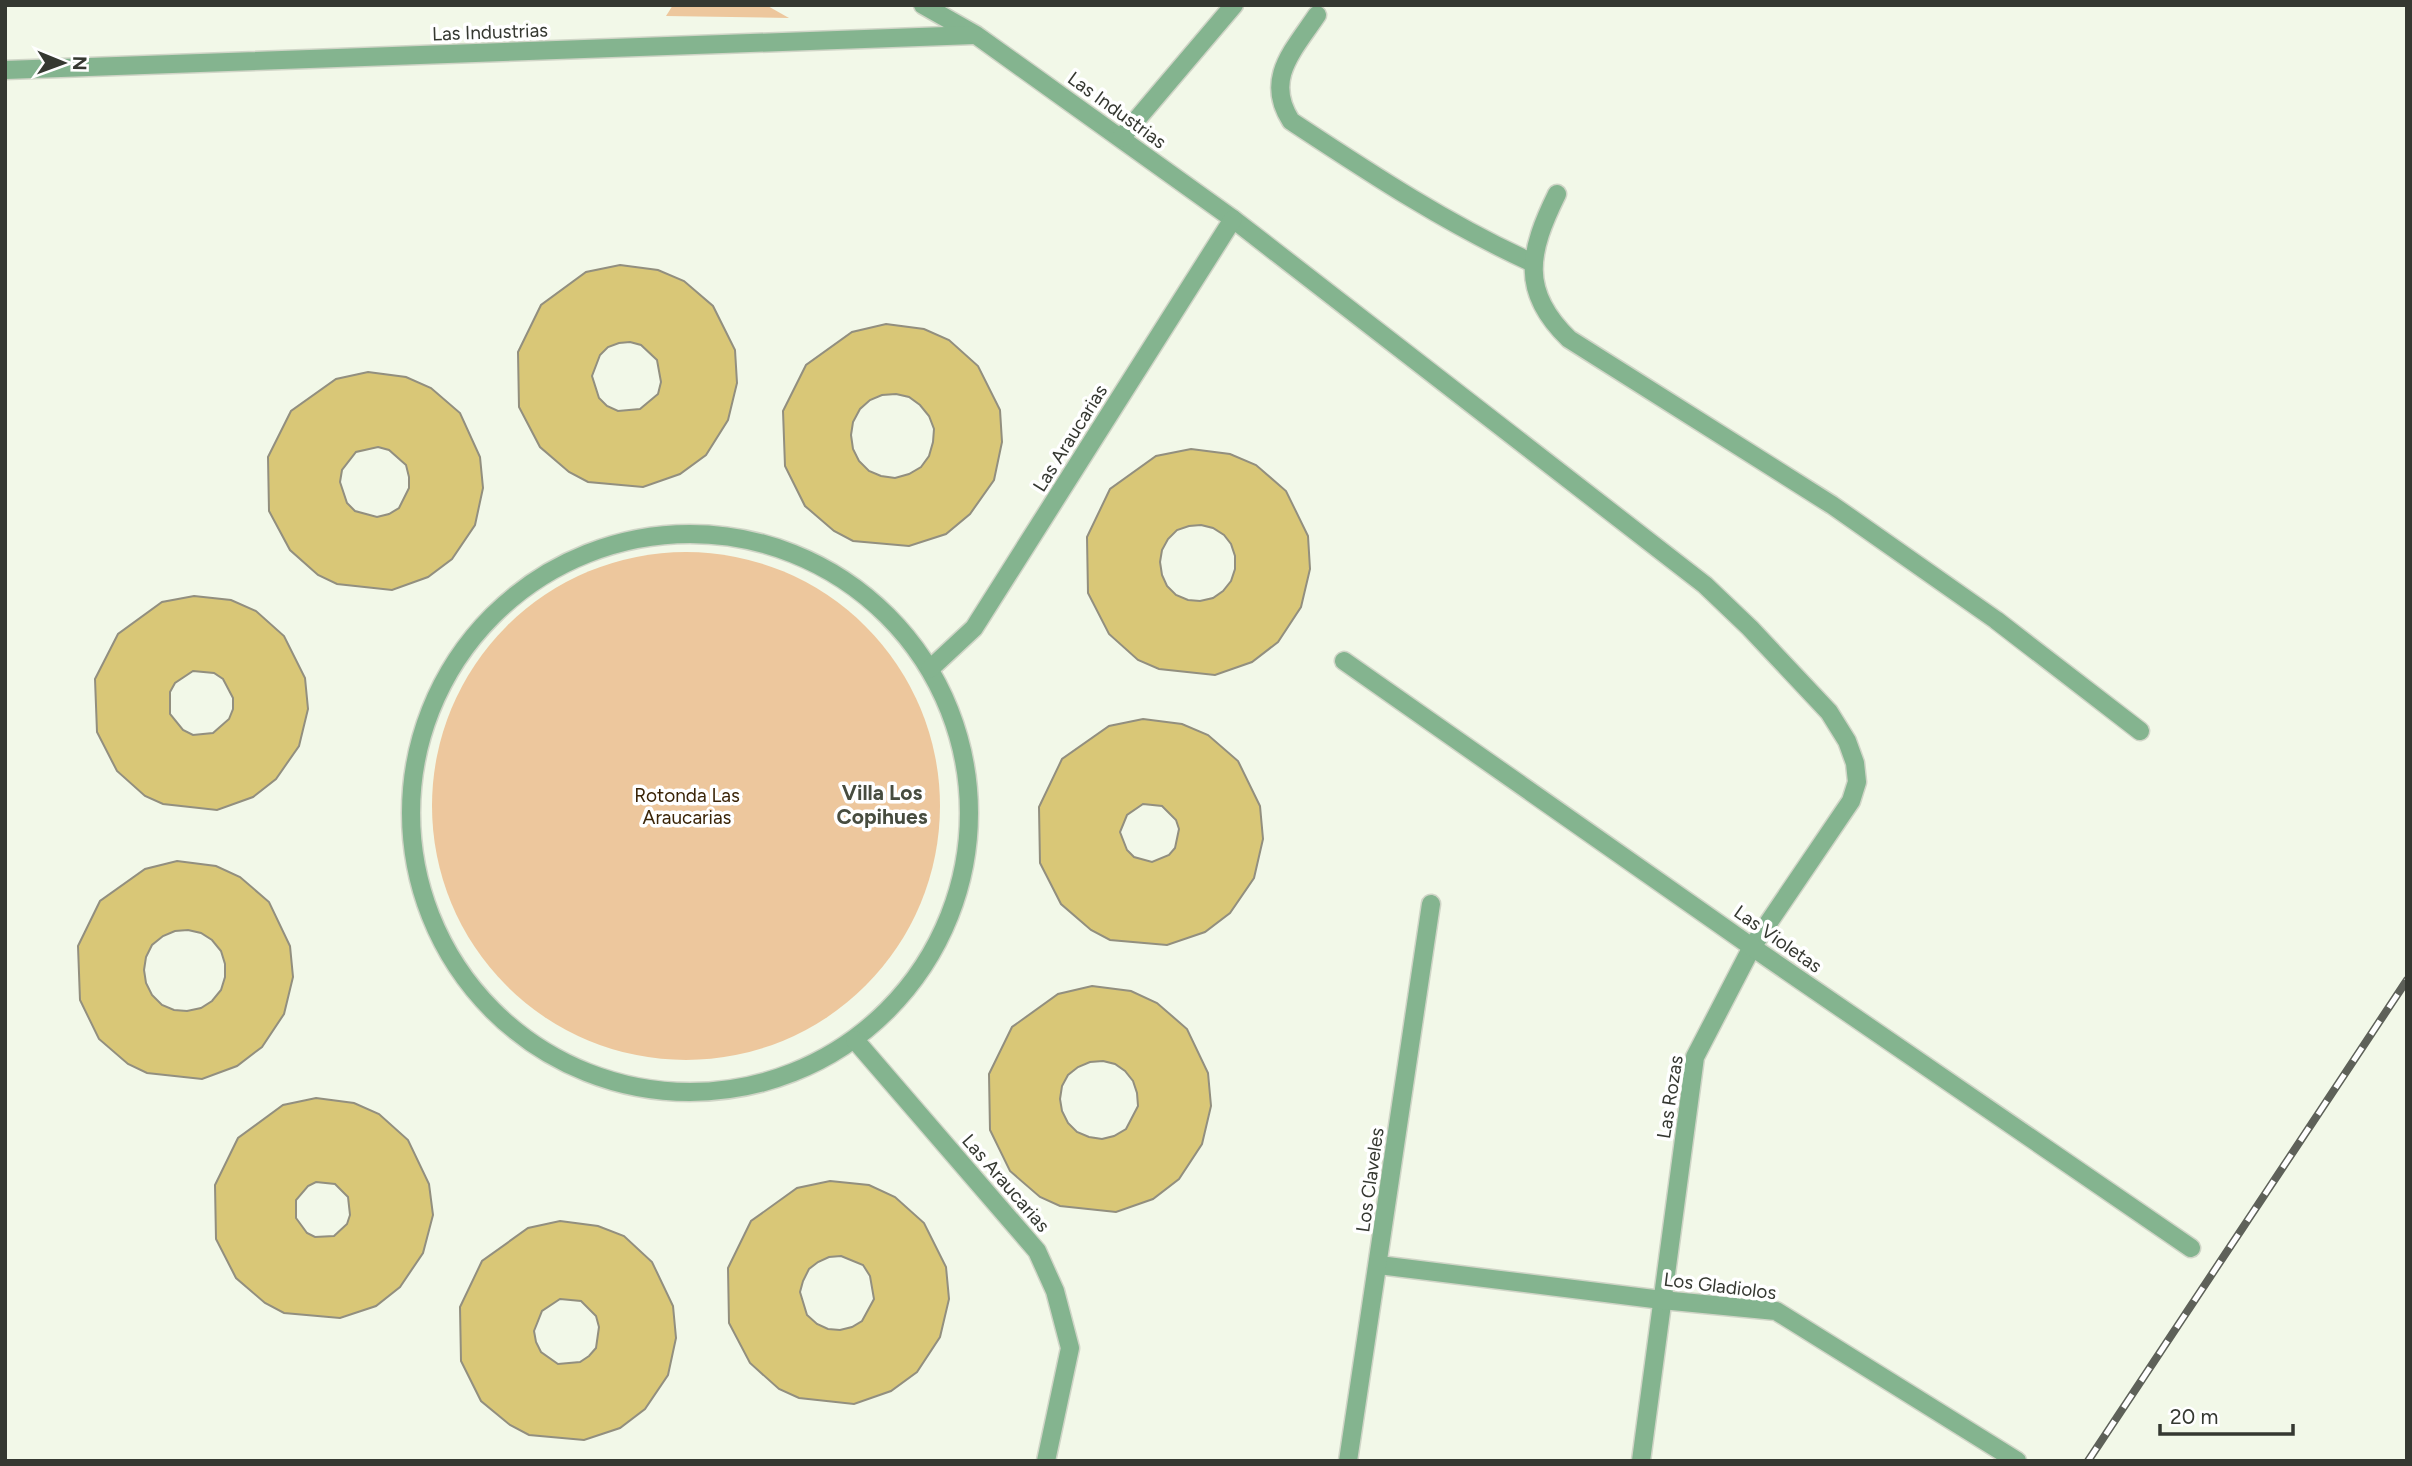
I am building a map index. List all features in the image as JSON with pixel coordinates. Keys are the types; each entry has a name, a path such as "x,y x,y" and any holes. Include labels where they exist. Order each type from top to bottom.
{"street":[{"name":"Las Industrias","path":"923,5 976,35 1233,219 1705,585 1750,628 1829,712 1847,741 1855,763 1857,782"},
{"path":"1121,138 1234,5"},
{"path":"1317,15 1284,64 1280,78 1279,93 1283,108 1292,121 1413,200 1484,241 1533,262"},
{"name":"Las Industrias","path":"5,70 976,35"},
{"path":"1557,194 1541,227 1533,262 1540,302 1552,322 1570,339 1832,505 1996,620 2140,731"},
{"name":"Las Araucarias","path":"930,669 974,628 1233,219"},
{"path":"663,534 741,537 816,562 881,608 930,669 958,733 969,801 964,869 943,935 905,993 856,1040 786,1077 709,1094 630,1088 556,1060 493,1013 445,950 417,876 411,797 426,719 463,649 518,592 586,553 663,534"},
{"name":"Las Violetas","path":"1344,662 1752,947 2191,1248"},
{"name":"Las Rozas","path":"1641,1461 1695,1057 1752,947 1851,800 1857,782"},
{"name":"Los Claveles","path":"1348,1461 1431,904"},
{"name":"Las Araucarias","path":"856,1040 1037,1251 1055,1291 1070,1348 1046,1461"},
{"name":"Los Gladiolos","path":"1379,1265 1662,1300 1776,1311 2017,1461"}],"green space":[{"path":"673,5 766,5 789,18 666,16"},
{"name":"Rotonda Las Araucarias","path":"686,552 736,557 783,571 827,595 866,626 897,665 921,709 935,756 940,806 935,856 921,903 897,947 866,986 827,1017 783,1041 736,1055 686,1060 636,1055 589,1041 545,1017 506,986 475,947 451,903 437,856 432,806 437,756 451,709 475,665 506,626 545,595 589,571 636,557"}],"building":[{"path":"620,265 658,270 684,281 713,306 735,350 737,383 728,420 706,455 680,474 643,487 588,482 569,472 540,447 519,407 518,352 541,305 586,272","holes":["630,342 641,345 657,360 661,382 658,394 640,409 618,411 599,398 592,376 600,355 608,347"]},
{"path":"886,324 924,329 949,340 978,366 1000,410 1002,442 994,480 970,514 946,534 909,546 853,541 834,531 805,506 785,466 783,411 806,365 852,332","holes":["882,395 909,397 929,416 934,429 929,456 921,467 895,478 869,471 859,461 853,449 853,422 860,409 870,400"]},
{"path":"368,372 406,377 431,388 460,413 480,457 483,488 475,525 452,559 428,577 392,590 337,584 318,575 290,550 269,511 268,457 291,411 336,379","holes":["378,447 389,450 406,465 409,477 409,488 399,508 377,517 355,511 347,503 340,482 342,470 356,452"]},
{"path":"1191,449 1230,454 1256,465 1286,491 1308,536 1310,569 1301,607 1278,642 1252,662 1215,675 1159,669 1138,660 1109,634 1088,593 1087,537 1110,489 1156,456","holes":["1189,526 1213,528 1231,544 1235,556 1231,581 1213,598 1200,601 1176,595 1167,586 1160,562 1168,539 1177,530"]},
{"path":"194,596 231,600 256,611 284,636 305,678 308,709 299,746 276,779 253,797 217,810 163,804 145,796 117,771 97,732 95,679 118,634 162,602","holes":["193,671 214,673 223,679 233,698 233,709 229,719 213,733 193,735 183,730 170,714 170,692 175,683"]},
{"path":"1143,719 1182,724 1208,735 1238,761 1260,806 1263,839 1254,878 1230,913 1205,932 1167,945 1110,940 1091,930 1061,904 1040,863 1039,807 1062,759 1109,726","holes":["1143,804 1162,806 1176,820 1179,829 1175,848 1169,855 1152,862 1134,857 1127,850 1120,832 1127,815"]},
{"path":"177,861 216,866 240,877 269,902 290,946 293,977 284,1014 262,1047 237,1066 202,1079 147,1073 128,1064 99,1039 80,1000 78,946 100,901 145,869","holes":["175,931 201,933 212,940 221,951 225,964 221,990 212,1001 201,1008 187,1011 162,1005 152,995 146,983 146,957 152,945"]},
{"path":"1092,986 1131,991 1157,1003 1187,1029 1208,1073 1211,1106 1202,1144 1179,1179 1153,1199 1116,1212 1060,1206 1040,1197 1010,1171 990,1130 989,1074 1012,1027 1058,994","holes":["1090,1062 1115,1064 1133,1081 1137,1093 1138,1106 1126,1129 1102,1139 1077,1132 1068,1123 1060,1099 1062,1086 1068,1075"]},
{"path":"316,1098 354,1103 379,1114 408,1140 429,1184 433,1215 423,1253 400,1287 376,1306 340,1318 284,1313 265,1303 236,1278 216,1239 215,1185 238,1138 283,1105","holes":["316,1182 335,1184 348,1197 350,1215 347,1224 334,1236 315,1237 307,1233 296,1218 296,1200 308,1186"]},
{"path":"830,1181 869,1185 895,1197 924,1223 946,1267 949,1299 940,1337 917,1372 891,1391 854,1404 799,1398 779,1389 750,1363 729,1323 728,1268 751,1221 797,1188","holes":["841,1256 863,1265 870,1276 874,1299 862,1321 840,1330 828,1329 807,1315 800,1292 809,1269 829,1257"]},
{"path":"560,1221 598,1226 624,1236 652,1262 673,1306 676,1338 668,1375 645,1409 620,1428 584,1440 529,1435 510,1425 481,1401 461,1361 460,1307 482,1261 528,1228","holes":["560,1299 581,1301 596,1316 599,1327 596,1348 580,1362 558,1364 541,1352 534,1331 542,1311"]}],"railway":[{"path":"2088,1461 2407,980"}],"district":[{"name":"Villa Los Copihues","path":"882,804"}]}
